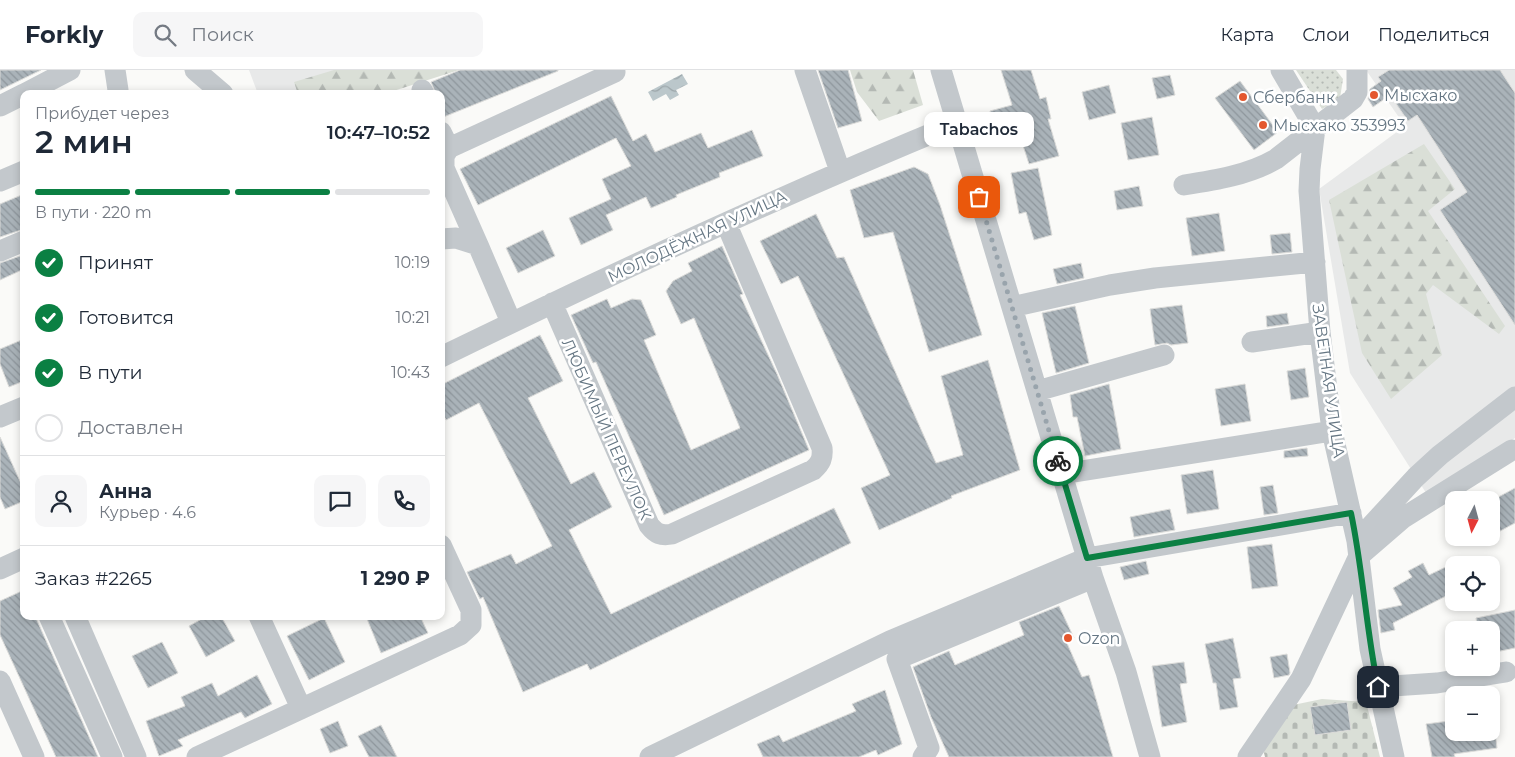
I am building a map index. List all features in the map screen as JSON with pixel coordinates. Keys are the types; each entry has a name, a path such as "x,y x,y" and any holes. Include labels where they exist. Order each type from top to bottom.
{"street":[{"path":"32,90 70,70"},
{"path":"115,70 118,90"},
{"path":"195,70 218,90"},
{"path":"805,70 840,171"},
{"path":"941,70 1090,568 1126,672 1150,757"},
{"path":"1281,70 1315,128"},
{"path":"1184,185 1228,178 1268,164 1353,99 1357,92 1357,70"},
{"path":"445,140 615,72"},
{"path":"0,106 20,96"},
{"name":"МОЛОДЁЖНАЯ УЛИЦА","path":"445,355 511,322 840,171 957,123"},
{"name":"ЗАВЕТНАЯ УЛИЦА","path":"1315,128 1309,192 1320,332 1332,431 1358,548 1370,649 1394,757"},
{"path":"445,170 511,322"},
{"path":"0,181 20,173"},
{"name":"ЛЮБИМЫЙ ПЕРЕУЛОК","path":"552,303 649,525 654,532 663,536 672,534 813,470 820,464 823,456 822,448 726,223"},
{"path":"445,239 456,238 478,245"},
{"path":"0,251 20,243"},
{"path":"1012,307 1110,285 1155,278 1315,262"},
{"path":"1252,342 1320,332"},
{"path":"1037,392 1164,355"},
{"path":"1248,757 1301,679 1358,548 1416,477 1440,455 1515,397"},
{"path":"0,417 20,410"},
{"path":"1062,474 1332,431"},
{"path":"1358,548 1512,450"},
{"path":"650,757 894,650 1090,568 1351,513"},
{"path":"197,757 460,634 471,624 471,610 445,553"},
{"path":"0,569 20,561"},
{"path":"50,620 112,757"},
{"path":"76,620 136,757"},
{"path":"262,620 301,708"},
{"path":"894,650 928,754"},
{"path":"1378,687 1437,683 1506,672"},
{"path":"0,680 34,757"}],"shaded area":[{"path":"249,70 394,70 348,90 256,90"},
{"path":"1366,70 1515,70 1515,438 1428,496 1350,373 1319,189 1405,126"}],"green space":[{"path":"334,70 459,70 396,90 297,90 294,82"},
{"path":"850,70 913,70 923,105 879,121 857,92"},
{"path":"1296,70 1336,70 1343,79 1340,98 1322,109"},
{"path":"1424,144 1455,189 1428,211 1505,326 1499,334 1433,285 1426,294 1442,355 1391,399 1362,353 1329,200"},
{"path":"1322,699 1366,702 1380,757 1265,757 1263,749 1293,705"}],"water":[{"path":"682,74 688,84 676,90 679,95 670,100 666,94 653,101 648,92"}],"building":[{"path":"0,70 41,70 0,90"},
{"path":"460,70 558,70 445,116 445,90 434,90 431,82"},
{"path":"818,70 848,70 862,121 838,128"},
{"path":"1001,70 1031,70 1040,99 1046,97 1051,119 1048,119 1059,156 1029,164 1017,127 995,132 990,111 1012,105"},
{"path":"1389,70 1500,70 1515,93 1515,325 1440,210 1467,192 1417,115 1408,121 1390,95 1373,107 1368,99 1370,89 1381,81 1378,77"},
{"path":"1170,75 1175,95 1157,99 1152,78"},
{"path":"1240,81 1278,132 1254,150 1215,98"},
{"path":"1109,85 1116,113 1089,120 1082,92"},
{"path":"611,96 633,141 646,134 655,152 701,133 708,148 752,130 763,156 719,173 720,177 676,195 677,197 651,208 646,197 606,215 613,230 581,245 569,218 611,199 602,179 631,166 616,138 478,205 460,169"},
{"path":"1152,117 1159,155 1128,160 1121,123"},
{"path":"914,167 928,174 940,205 982,335 929,352 893,232 864,238 850,190"},
{"path":"1038,168 1052,235 1034,240 1026,212 1019,214 1011,173"},
{"path":"1139,186 1143,206 1117,210 1114,191"},
{"path":"20,196 20,230 0,237 0,204"},
{"path":"1219,213 1225,251 1192,256 1186,218"},
{"path":"816,214 837,258 844,257 936,463 963,455 941,376 988,360 1020,470 951,496 952,498 879,530 861,488 890,475 798,276 781,284 760,241"},
{"path":"543,230 555,256 518,273 506,248"},
{"path":"1290,233 1292,252 1272,254 1270,235"},
{"path":"722,246 743,294 740,295 777,374 809,450 664,515 596,362 593,363 571,315 607,299 611,308 632,299 641,300 656,335 644,340 691,450 740,428 694,318 681,324 666,291 673,281 692,271 688,263"},
{"path":"20,256 20,271 0,280 0,263"},
{"path":"1081,263 1084,278 1057,284 1053,269"},
{"path":"1182,305 1188,343 1155,345 1150,309"},
{"path":"1075,306 1089,363 1056,373 1042,313"},
{"path":"1287,313 1289,324 1267,327 1266,316"},
{"path":"540,335 563,381 528,398 571,484 594,472 612,507 569,530 611,614 834,508 851,543 590,670 587,664 523,692 483,597 480,599 467,572 511,554 516,564 552,546 479,403 446,420 445,383"},
{"path":"20,341 20,383 9,387 0,364 0,349"},
{"path":"1305,368 1309,397 1291,400 1287,371"},
{"path":"1109,384 1121,449 1085,456 1077,417 1073,417 1070,395"},
{"path":"1245,384 1251,421 1221,426 1215,389"},
{"path":"0,437 20,481 20,503 5,509 0,497"},
{"path":"1307,448 1308,456 1284,458 1284,451"},
{"path":"1213,470 1219,509 1187,514 1181,475"},
{"path":"1273,485 1278,513 1264,515 1260,487"},
{"path":"1515,488 1515,523 1500,531 1500,496"},
{"path":"1170,509 1175,530 1134,537 1130,517"},
{"path":"1272,544 1278,586 1252,589 1247,547"},
{"path":"1146,561 1149,574 1124,580 1120,567"},
{"path":"1423,563 1429,575 1445,567 1445,597 1393,623 1395,630 1381,633 1378,610 1402,605 1393,588 1412,577 1408,571"},
{"path":"20,592 20,620 37,620 98,757 56,757 0,635 0,601"},
{"path":"1059,606 1074,638 1066,641 1082,677 1089,675 1113,757 949,757 931,717 913,667 949,651 955,665 1024,635 1019,622"},
{"path":"1515,610 1515,648 1500,651 1500,621 1476,621 1476,618"},
{"path":"200,620 223,620 235,641 206,657 189,626"},
{"path":"320,620 325,620 345,662 309,680 287,636"},
{"path":"367,620 422,620 428,633 381,653"},
{"path":"1233,638 1241,678 1233,679 1238,707 1220,710 1216,683 1213,683 1205,644"},
{"path":"162,642 178,673 148,688 132,656"},
{"path":"1287,654 1289,675 1274,678 1270,657"},
{"path":"1184,662 1187,683 1180,684 1187,722 1162,727 1152,666"},
{"path":"257,675 272,704 245,718 241,712 178,740 183,746 159,756 146,721 185,706 181,697 212,683 218,696"},
{"path":"885,690 902,744 878,755 876,750 859,757 763,757 757,744 779,735 783,742 856,711 852,704"},
{"path":"1347,702 1351,730 1315,735 1310,707"},
{"path":"338,721 348,746 330,753 320,729"},
{"path":"1445,722 1445,741 1496,741 1497,748 1454,754 1455,757 1432,757 1426,724"},
{"path":"381,725 397,757 369,757 358,736"}],"way so far":[{"path":"979,197 1058,461"}],"place":[{"name":"Мысхако","path":"1374,95"},
{"name":"Сбербанк","path":"1243,97"},
{"name":"Мысхако 353993","path":"1263,125"},
{"name":"Tabachos","path":"979,197"},
{"name":"Ozon","path":"1068,638"}],"route":[{"path":"1058,461 1087,558 1351,513 1357,541 1370,649 1378,687"}]}
